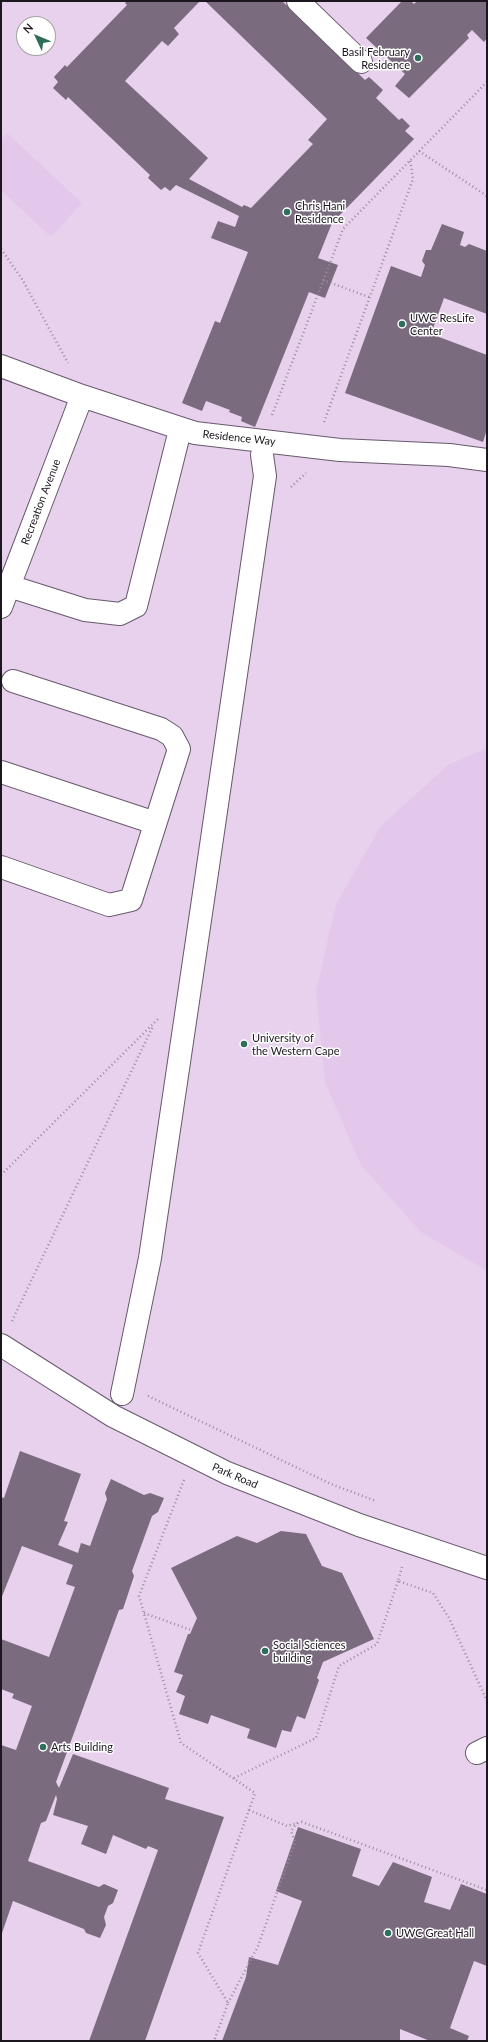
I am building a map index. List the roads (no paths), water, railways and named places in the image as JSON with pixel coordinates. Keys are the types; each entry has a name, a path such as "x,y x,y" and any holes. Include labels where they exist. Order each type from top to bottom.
{"street":[{"path":"298,1 360,62"},
{"name":"Residence Way","path":"1,366 180,430 201,434 340,450 449,455 487,460"},
{"name":"Recreation Avenue","path":"1,608 82,396"},
{"path":"9,586 85,610 120,614 136,606 180,430"},
{"path":"123,1390 150,1258 265,476 262,455"},
{"path":"1,867 109,905 131,900 179,750 172,736 161,729 13,681"},
{"path":"1,772 155,823"},
{"name":"Park Road","path":"2,1351 113,1416 227,1473 359,1525 487,1568"}],"place":[{"name":"Basil February Residence","path":"418,58"},
{"name":"Chris Hani Residence","path":"287,212"},
{"name":"UWC ResLife Center","path":"402,324"},
{"name":"University of the Western Cape","path":"244,1044"},
{"name":"Social Sciences building","path":"265,1651"},
{"name":"Arts Building","path":"43,1747"},
{"name":"UWC Great Hall","path":"388,1933"}]}
